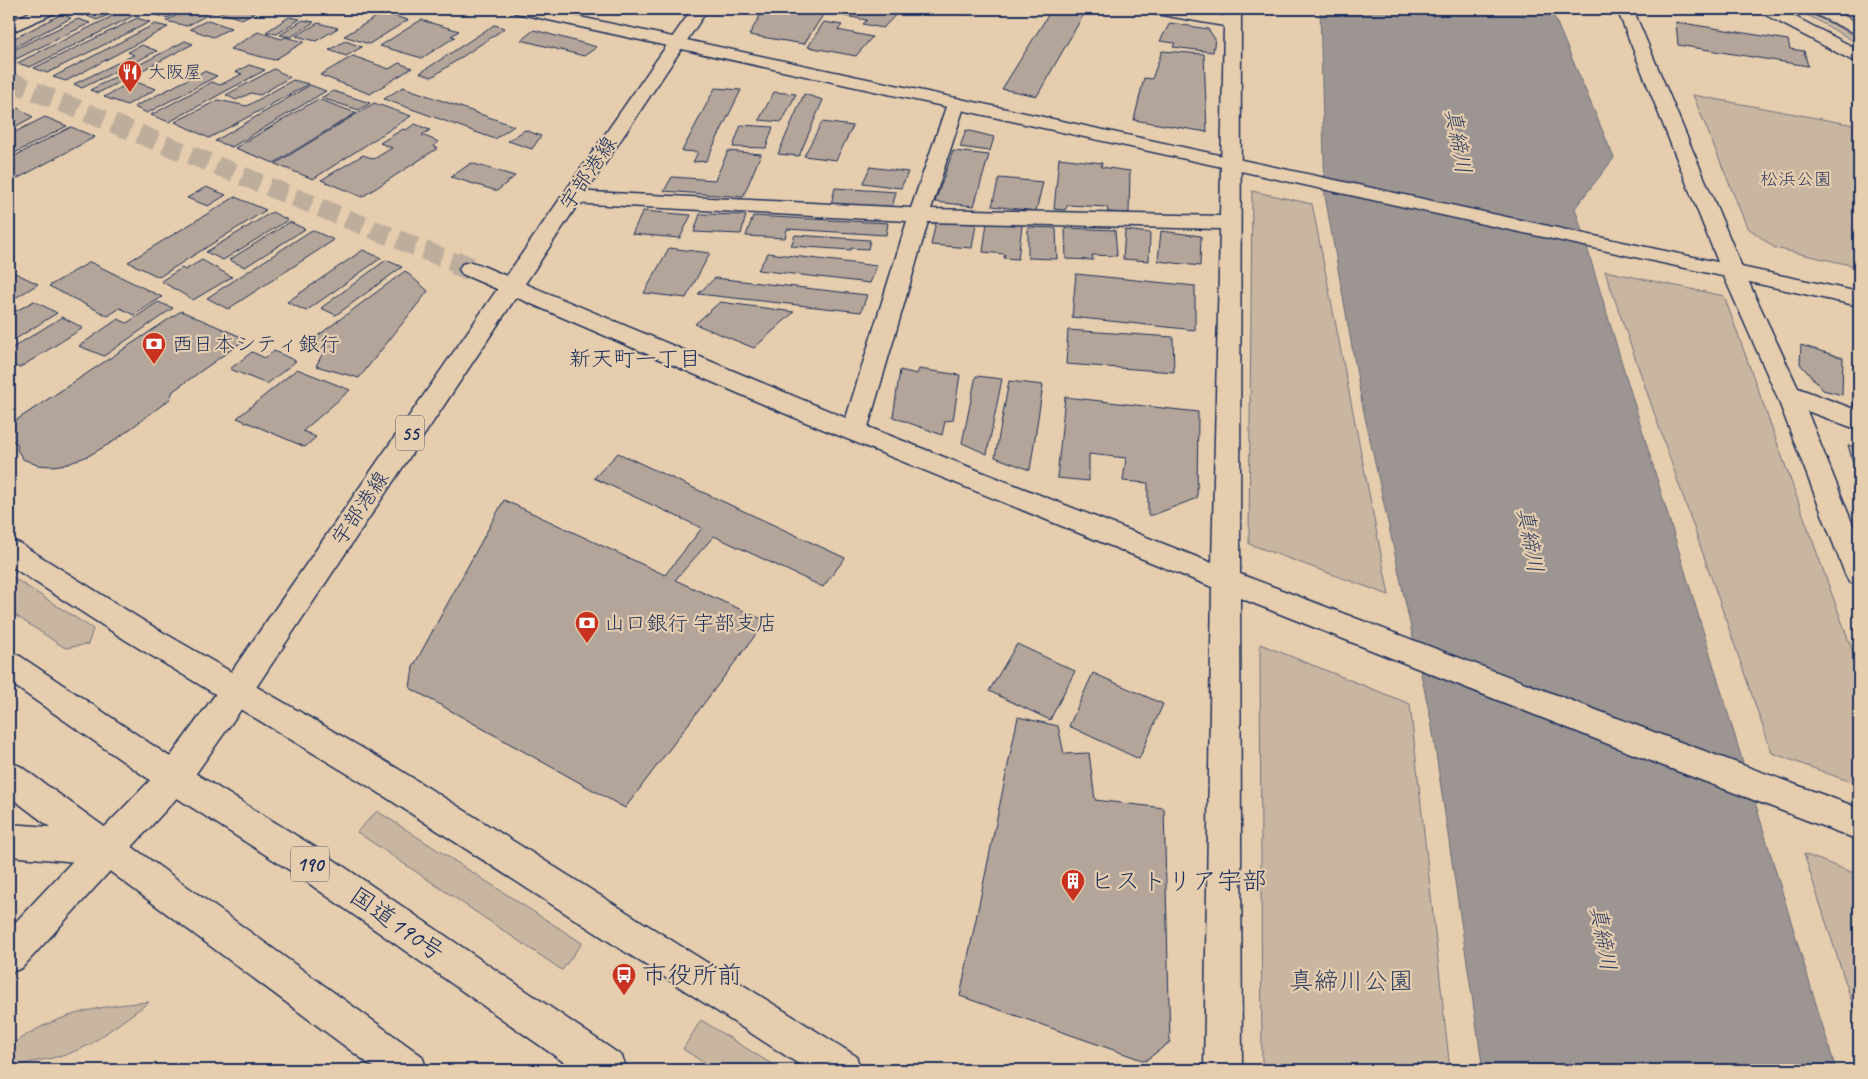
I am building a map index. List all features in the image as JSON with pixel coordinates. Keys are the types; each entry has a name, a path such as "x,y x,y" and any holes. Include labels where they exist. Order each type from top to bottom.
{"main road":[{"path":"9,28 49,9"},
{"path":"521,9 1598,244 1859,299"},
{"name":"宇部港線","path":"9,955 174,778 236,692 700,9"},
{"path":"1156,9 1233,16 1226,580 1224,1070"},
{"path":"1625,9 1733,272 1788,394 1859,574"},
{"path":"1768,9 1859,57"},
{"path":"1818,9 1859,30"},
{"path":"854,432 919,215 956,104"},
{"path":"572,198 919,215 1230,223"},
{"path":"470,269 854,432 1768,792 1859,824"},
{"path":"1788,394 1859,421"},
{"path":"9,551 236,692 384,778 842,1070"},
{"name":"国道190号","path":"9,665 174,778 306,861 608,1070"},
{"path":"9,777 408,1070"},
{"path":"9,840 108,848"}],"green space":[{"path":"1797,9 1803,9 1859,38 1859,44"},
{"name":"松浜公園","path":"1693,95 1859,126 1859,267 1775,248 1747,227"},
{"path":"1252,191 1312,204 1389,595 1249,544"},
{"path":"1605,271 1724,296 1859,669 1859,785 1772,753"},
{"path":"9,575 93,629 88,644 65,648 9,611"},
{"name":"真締川公園","path":"1260,644 1410,704 1450,1070 1262,1070"},
{"path":"377,811 582,943 562,970 357,832"},
{"path":"1804,854 1859,875 1859,1024"},
{"path":"149,1002 91,1044 66,1055 9,1067 9,1046 25,1035 42,1027 76,1014 93,1010"},
{"path":"701,1020 781,1070 715,1070 683,1049"}],"water":[{"name":"真締川","path":"1320,9 1551,9 1614,158 1575,208 1836,1070 1483,1070 1431,720 1362,403 1325,196"}],"building":[{"path":"74,9 95,9 83,16 68,12"},
{"path":"103,9 115,12 97,20 87,16"},
{"path":"158,9 180,11 168,18 149,13"},
{"path":"189,9 218,9 187,26 166,21"},
{"path":"225,9 260,9 242,19 218,12"},
{"path":"764,9 825,12 804,44 749,35"},
{"path":"845,9 901,9 883,28 863,24 867,20 839,15"},
{"path":"937,9 975,9 969,15"},
{"path":"1052,9 1085,12 1037,96 1002,89"},
{"path":"121,12 133,16 30,67 17,63"},
{"path":"383,13 408,20 369,44 344,36"},
{"path":"62,14 71,18 9,50 9,41"},
{"path":"289,17 300,19 277,34 266,32"},
{"path":"137,18 150,22 47,73 34,68"},
{"path":"78,19 90,23 14,60 9,58 9,52"},
{"path":"208,20 231,28 213,37 190,29"},
{"path":"303,20 314,22 291,37 280,35"},
{"path":"421,20 459,31 451,36 455,37 422,58 380,46"},
{"path":"824,22 842,25 838,30 872,37 856,56 808,47"},
{"path":"1676,22 1788,40 1790,49 1804,51 1808,66 1678,45"},
{"path":"318,23 338,28 316,41 296,36"},
{"path":"1170,23 1208,29 1215,39 1213,52 1173,47 1175,43 1160,41"},
{"path":"155,24 168,27 66,81 53,77"},
{"path":"494,25 505,28 432,77 420,73"},
{"path":"534,30 597,47 584,56 521,40"},
{"path":"258,32 282,39 285,37 304,42 274,60 230,49"},
{"path":"185,41 193,44 98,93 90,90"},
{"path":"345,41 362,47 346,56 329,50"},
{"path":"142,45 157,51 82,88 74,84 134,55 128,52"},
{"path":"1162,51 1204,54 1207,132 1134,120 1144,78 1152,79"},
{"path":"353,56 389,69 399,63 412,68 370,94 320,75"},
{"path":"249,65 265,70 169,122 151,115 212,82 220,85 242,74 236,72"},
{"path":"274,69 290,77 260,95 251,93 236,100 226,95"},
{"path":"204,71 217,76 147,113 134,107"},
{"path":"293,80 309,84 209,138 175,122 218,100 247,106"},
{"name":"大阪屋","path":"133,81 156,89 127,105 104,97"},
{"path":"310,85 326,91 232,147 215,141"},
{"path":"403,87 514,126 495,139 384,99"},
{"path":"715,88 741,90 706,161 693,162 698,152 682,151"},
{"path":"333,91 370,103 359,110 321,98"},
{"path":"774,92 796,94 782,122 759,120"},
{"path":"804,94 823,100 799,156 778,154"},
{"path":"318,99 356,113 274,163 235,148"},
{"path":"374,103 411,116 313,179 275,164"},
{"path":"16,107 33,117 9,130 9,111"},
{"path":"45,117 67,126 9,156 9,135"},
{"path":"822,122 853,126 836,160 804,156"},
{"path":"415,124 430,130 422,135 439,142 433,146 438,148 362,197 321,180 363,155 374,159 392,148 380,143"},
{"path":"741,125 773,127 766,148 733,147"},
{"path":"71,127 95,137 9,183 9,159"},
{"path":"525,130 541,136 532,149 508,141"},
{"path":"966,130 994,137 990,151 960,147"},
{"path":"728,151 761,154 743,197 664,191 672,177 715,180"},
{"path":"953,151 989,155 974,206 935,202"},
{"path":"1059,158 1102,163 1101,167 1130,171 1129,213 1108,212 1107,207 1068,205 1065,210 1054,209"},
{"path":"471,163 515,176 497,191 451,177"},
{"path":"870,167 908,172 901,188 863,183"},
{"path":"999,178 1043,182 1036,211 992,206"},
{"path":"206,187 226,195 208,206 187,198"},
{"path":"835,188 896,192 892,208 831,204"},
{"path":"235,197 266,210 159,277 128,262"},
{"path":"643,211 691,215 680,238 632,234"},
{"path":"272,212 288,220 223,260 206,252"},
{"path":"700,214 746,215 741,234 694,232"},
{"path":"753,216 888,223 886,235 787,229 785,238 746,236"},
{"path":"936,221 976,224 972,248 931,245"},
{"path":"290,222 305,229 245,267 229,260"},
{"path":"987,222 1022,225 1018,259 1004,258 1005,254 983,252"},
{"path":"1028,227 1056,228 1057,259 1028,258"},
{"path":"1065,228 1115,230 1117,256 1092,255 1093,260 1066,259"},
{"path":"312,230 334,240 228,309 207,298"},
{"path":"1125,230 1150,233 1149,261 1123,259"},
{"path":"1161,231 1201,236 1200,266 1158,261"},
{"path":"795,235 870,240 868,249 851,248 851,250 791,246"},
{"path":"669,248 710,253 686,298 644,293"},
{"path":"363,250 381,258 306,311 287,302"},
{"path":"768,253 877,266 870,283 758,270"},
{"path":"202,260 232,277 193,300 161,281 182,268 185,270"},
{"path":"386,260 402,267 336,315 321,308"},
{"path":"90,262 162,297 134,315 120,308 108,316 49,286"},
{"path":"405,271 428,291 359,378 316,366 323,353 304,346"},
{"path":"13,272 38,284 9,302 9,274"},
{"path":"1076,274 1195,286 1195,330 1072,317"},
{"path":"715,278 867,295 861,312 698,294"},
{"path":"34,301 57,313 9,343 9,315"},
{"path":"158,302 173,308 104,356 79,346 118,319 127,323"},
{"path":"720,302 794,312 754,348 695,324"},
{"name":"西日本シティ銀行","path":"181,311 246,339 173,391 170,399 114,441 90,455 68,464 52,466 37,465 23,459 17,450 18,444 9,439 9,425"},
{"path":"62,317 83,328 19,368 9,362 9,350"},
{"path":"1068,330 1173,337 1174,372 1066,364"},
{"path":"1801,345 1843,358 1842,395 1823,390 1800,364"},
{"path":"274,351 296,361 267,384 230,369 252,352 265,358"},
{"path":"297,369 350,390 303,431 316,437 305,447 237,418"},
{"path":"919,369 960,375 953,420 945,421 942,435 893,417 900,370 917,374"},
{"path":"1859,371 1859,410 1853,408"},
{"path":"976,376 1002,379 987,454 962,443"},
{"path":"1009,381 1043,385 1030,470 995,457"},
{"path":"1065,397 1198,412 1197,498 1153,515 1148,515 1148,483 1123,481 1126,458 1089,454 1089,481 1057,478"},
{"path":"1848,445 1859,448 1859,469 1854,467"},
{"name":"山口銀行 宇部支店","path":"618,453 845,558 823,587 714,536 675,580 766,621 625,808 410,688 413,667 504,500 665,575 702,528 594,478"},
{"path":"1017,644 1075,671 1050,720 989,691"},
{"path":"1093,673 1163,704 1139,759 1069,726"},
{"name":"ヒストリア宇部","path":"1018,717 1058,726 1064,754 1089,753 1095,800 1164,808 1170,1042 1145,1061 960,996"}],"tunnel":[{"path":"9,81 458,264"},
{"path":"455,263 470,269"}],"place":[{"name":"大阪屋","path":"130,93"},
{"name":"西日本シティ銀行","path":"154,365"},
{"name":"山口銀行 宇部支店","path":"587,644"},
{"name":"ヒストリア宇部","path":"1073,902"},
{"name":"市役所前","path":"624,996"}],"district":[{"name":"新天町一丁目","path":"635,359"}]}
